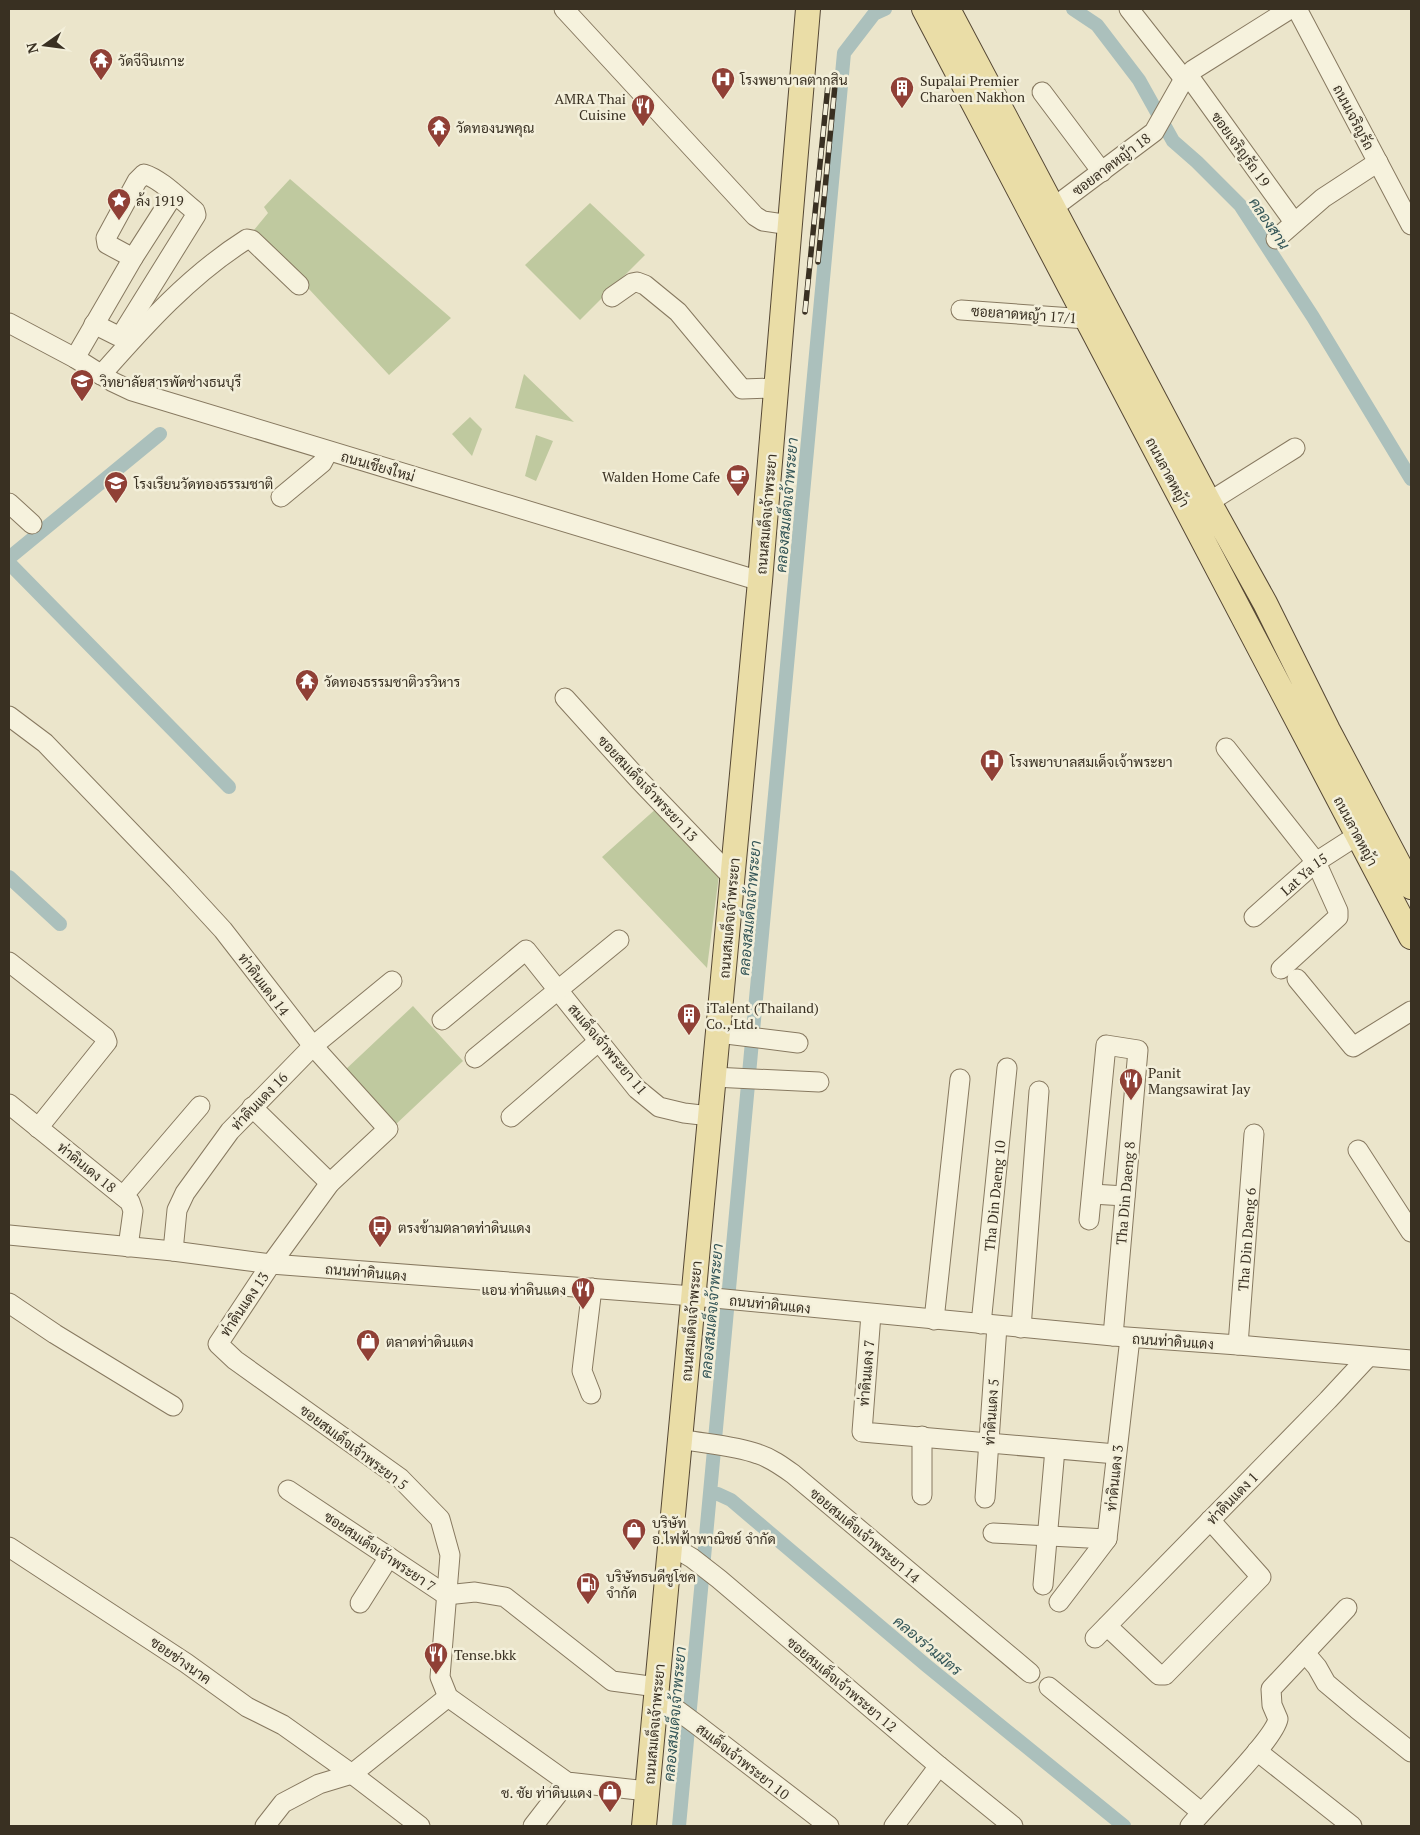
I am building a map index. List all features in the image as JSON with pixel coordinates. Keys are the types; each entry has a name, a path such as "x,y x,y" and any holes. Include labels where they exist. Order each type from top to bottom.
{"main road":[{"name":"ถนนสมเด็จเจ้าพระยา","path":"644,1826 647,1791 662,1697 670,1545 688,1440 703,1297 710,1116 760,581 808,9"},
{"name":"ถนนลาดหญ้า","path":"924,9 1087,319 1179,468 1209,502 1265,603 1328,730 1411,888"},
{"name":"ถนนลาดหญ้า","path":"948,9 1054,207 1358,835 1411,937"}],"street":[{"path":"564,9 755,216 762,221 790,225"},
{"name":"ซอยเจริญรัถ 19","path":"1129,9 1186,77 1294,222"},
{"path":"1186,77 1193,70 1290,9"},
{"name":"ถนนเจริญรัถ","path":"1297,9 1411,226"},
{"name":"ซอยลาดหญ้า 18","path":"1054,207 1154,132 1186,77"},
{"path":"1042,92 1102,172"},
{"path":"1276,239 1323,198 1378,162"},
{"path":"94,324 118,336 122,334 196,215 195,211 174,194 149,175 144,174 137,181 106,238 107,244 133,258"},
{"path":"75,358 133,258 174,194"},
{"path":"101,375 162,308 204,271 247,239 252,240 299,285"},
{"path":"612,297 632,283 637,282 645,285 678,312 742,389 776,388"},
{"name":"ซอยลาดหญ้า 17/1","path":"961,310 1087,319"},
{"name":"ถนนเชียงใหม่","path":"9,324 75,358 101,375 132,391 328,452 760,581"},
{"path":"1209,502 1294,448"},
{"path":"281,496 322,463 328,452"},
{"path":"9,503 32,524"},
{"name":"ซอยสมเด็จเจ้าพระยา 13","path":"566,698 640,781 732,877"},
{"name":"ท่าดินแดง 14","path":"9,716 44,743 223,930 313,1046 388,1129 330,1184 271,1264"},
{"path":"1226,748 1316,862 1338,911 1338,918 1281,969"},
{"name":"Lat Ya 15","path":"1254,917 1316,862 1358,835"},
{"path":"475,1058 619,940"},
{"name":"สมเด็จเจ้าพระยา 11","path":"442,1020 526,950 637,1089 659,1107 684,1113 710,1116"},
{"path":"9,962 105,1037 107,1042 38,1128"},
{"path":"1297,979 1353,1047 1411,1011"},
{"name":"ท่าดินแดง 16","path":"173,1251 177,1210 185,1192 230,1131 313,1046 392,981"},
{"path":"718,1034 798,1043"},
{"path":"511,1117 599,1041"},
{"name":"Tha Din Daeng 8","path":"1099,1117 1106,1045 1138,1050 1125,1196 1121,1337"},
{"name":"Tha Din Daeng 10","path":"989,1325 1007,1068"},
{"path":"714,1077 819,1082"},
{"path":"934,1320 960,1079"},
{"path":"1021,1328 1039,1091"},
{"name":"ท่าดินเดง 18","path":"9,1104 130,1202 133,1211 128,1247"},
{"path":"123,1196 200,1106"},
{"path":"252,1107 330,1184"},
{"path":"1090,1220 1099,1117 1132,1122"},
{"name":"Tha Din Daeng 6","path":"1238,1345 1254,1134"},
{"path":"1358,1150 1411,1232"},
{"path":"1092,1194 1125,1196"},
{"name":"ถนนท่าดินแดง","path":"9,1235 173,1251 271,1264 703,1297 1121,1337 1411,1360"},
{"name":"ท่าดินแดง 13","path":"218,1344 271,1264"},
{"path":"591,1394 582,1372 592,1288"},
{"path":"9,1303 54,1334 173,1406"},
{"name":"ท่าดินแดง 7","path":"871,1314 862,1432 922,1436"},
{"name":"ท่าดินแดง 5","path":"985,1498 988,1442 989,1325"},
{"name":"ท่าดินแดง 3","path":"1107,1539 1116,1454 1121,1337"},
{"name":"ซอยสมเด็จเจ้าพระยา 5","path":"218,1344 234,1360 400,1478 440,1519 450,1555 440,1678 448,1697"},
{"name":"ท่าดินแดง 1","path":"1210,1520 1261,1577 1165,1675 1159,1675 1101,1632 1368,1357"},
{"path":"922,1495 922,1436 1116,1454"},
{"name":"ซอยสมเด็จเจ้าพระยา 14","path":"688,1440 721,1445 758,1454 776,1462 1030,1673"},
{"path":"1043,1585 1055,1449"},
{"name":"ซอยสมเด็จเจ้าพระยา 7","path":"288,1490 446,1595 475,1592 505,1597 612,1681 662,1697"},
{"path":"993,1533 1107,1539"},
{"path":"1060,1602 1107,1539"},
{"name":"ซอยสมเด็จเจ้าพระยา 12","path":"670,1545 692,1558 1013,1826"},
{"name":"ซอยช่างนาค","path":"9,1547 186,1663 247,1707 283,1726 352,1774 420,1826"},
{"path":"360,1603 389,1557"},
{"path":"1190,1826 1257,1751 1277,1722 1278,1719 1272,1705 1271,1689 1347,1608"},
{"path":"1305,1654 1317,1667 1326,1683 1411,1752"},
{"path":"1049,1688 1201,1812"},
{"path":"265,1826 283,1803 319,1784 352,1774 448,1697 567,1782 647,1791"},
{"name":"สมเด็จเจ้าพระยา 10","path":"662,1697 829,1826"},
{"path":"1257,1751 1352,1826"},
{"path":"894,1826 939,1766"},
{"path":"534,1826 567,1782"}],"green space":[{"path":"290,179 451,318 389,375 254,230 268,213 264,207"},
{"path":"590,203 645,255 580,320 525,265"},
{"path":"524,374 574,422 515,408"},
{"path":"470,417 482,429 472,456 452,434"},
{"path":"536,435 553,441 536,481 525,476"},
{"path":"658,807 719,875 707,968 602,857"},
{"path":"413,1006 463,1061 394,1126 344,1071"}],"waterway":[{"name":"คลองสมเด็จเจ้าพระยา","path":"679,1826 844,53 874,14 885,9"},
{"name":"คลองสาน","path":"1073,9 1097,25 1139,80 1173,141 1240,205 1313,317 1411,479"},
{"path":"9,558 160,434"},
{"path":"9,563 229,787"},
{"path":"9,877 60,924"},
{"name":"คลองร่วมมิตร","path":"710,1494 718,1494 731,1500 927,1666 1124,1826"}],"railway":[{"path":"805,312 828,85"},
{"path":"818,262 835,85"}],"place":[{"name":"วัดจีจินเกาะ","path":"101,81"},
{"name":"โรงพยาบาลตากสิน","path":"723,100"},
{"name":"Supalai Premier Charoen Nakhon","path":"902,109"},
{"name":"AMRA Thai Cuisine","path":"643,127"},
{"name":"วัดทองนพคุณ","path":"439,148"},
{"name":"ล้ง 1919","path":"119,221"},
{"name":"วิทยาลัยสารพัดช่างธนบุรี","path":"82,402"},
{"name":"Walden Home Cafe","path":"738,497"},
{"name":"โรงเรียนวัดทองธรรมชาติ","path":"116,504"},
{"name":"วัดทองธรรมชาติวรวิหาร","path":"307,702"},
{"name":"โรงพยาบาลสมเด็จเจ้าพระยา","path":"992,782"},
{"name":"iTalent (Thailand) Co., Ltd.","path":"689,1036"},
{"name":"Panit Mangsawirat Jay","path":"1131,1101"},
{"name":"ตรงข้ามตลาดท่าดินแดง","path":"380,1248"},
{"name":"แอน ท่าดินแดง","path":"583,1310"},
{"name":"ตลาดท่าดินแดง","path":"368,1362"},
{"name":"บริษัท อ.ไฟฟ้าพาณิชย์ จำกัด","path":"634,1551"},
{"name":"บริษัทธนดีชูโชค จำกัด","path":"588,1605"},
{"name":"Tense.bkk","path":"436,1675"},
{"name":"ช. ชัย ท่าดินแดง","path":"610,1813"}]}
